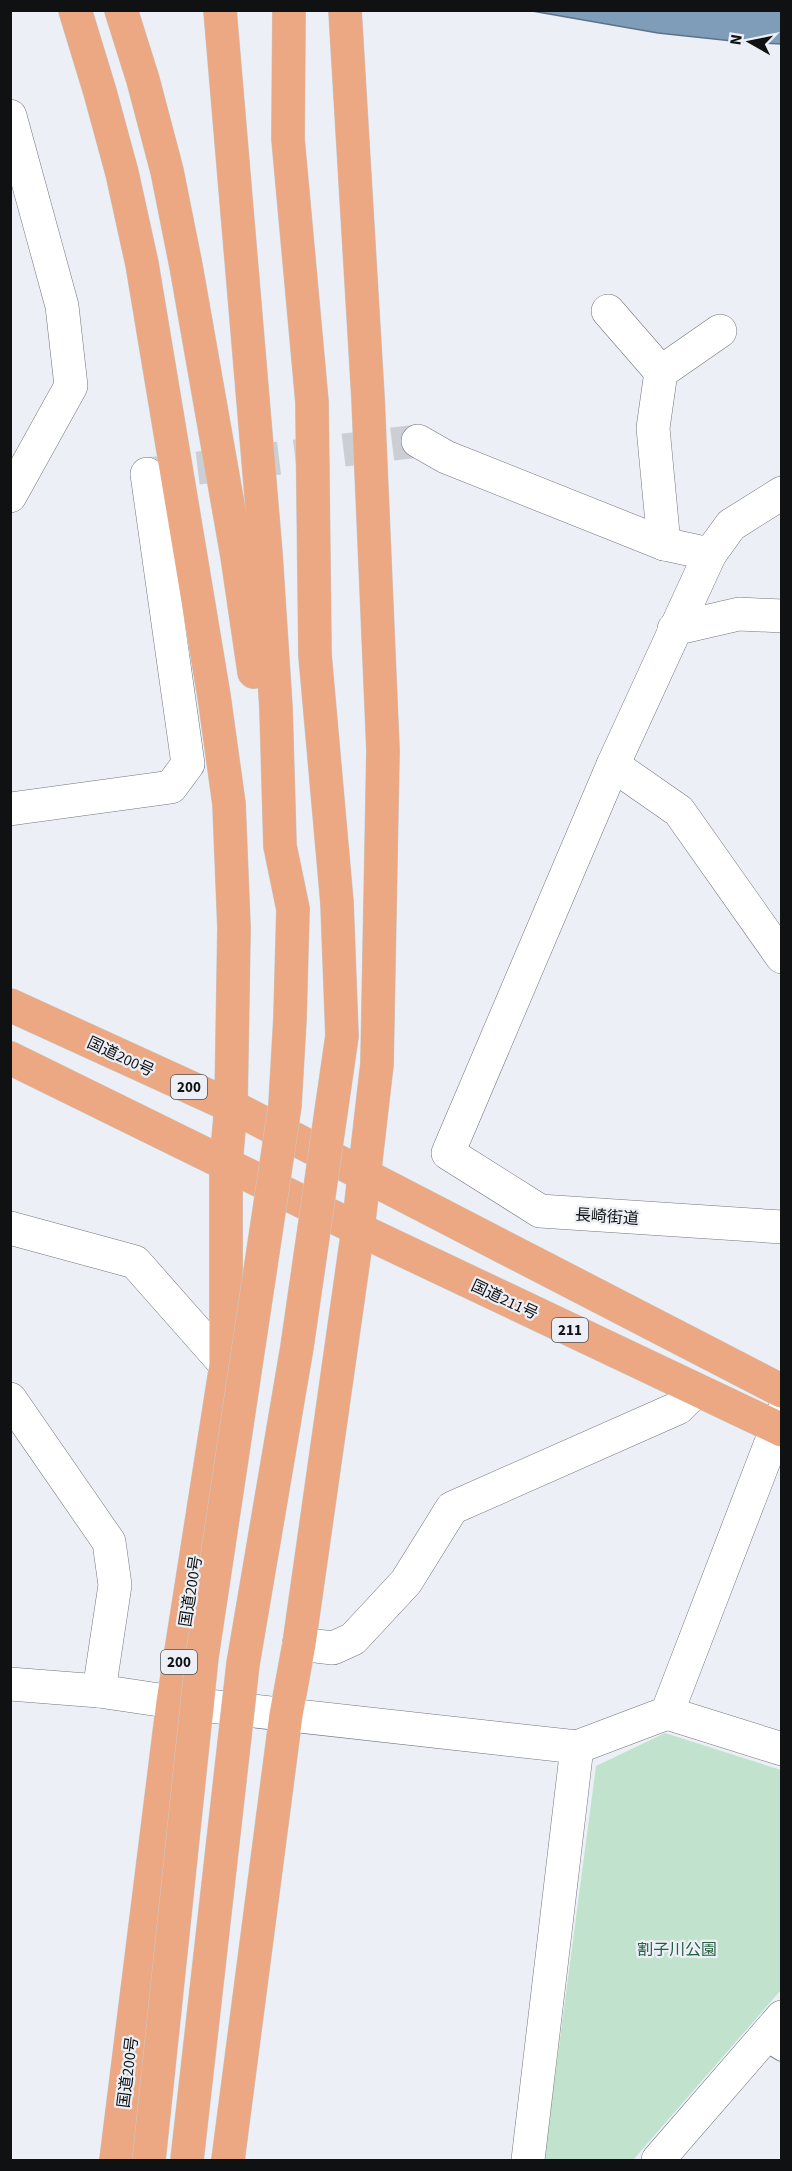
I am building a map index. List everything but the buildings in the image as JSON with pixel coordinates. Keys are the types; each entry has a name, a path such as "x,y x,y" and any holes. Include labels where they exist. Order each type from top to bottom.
{"highway":[{"path":"75,10 122,173 142,264 214,696 229,804 234,917 231,1106"},
{"path":"122,10 167,171 186,266 237,556 280,846 293,909 285,1105 202,1658 149,2160"},
{"path":"220,10 266,554 276,708 280,846"},
{"path":"270,10 312,402"},
{"path":"187,2160 243,1664 297,1347 342,1036 337,903 315,655 312,402 288,139 289,10"},
{"path":"228,2160 286,1715 299,1644 358,1229 377,1064 383,750 368,398 345,10"},
{"name":"国道200号","path":"10,1005 231,1106 365,1176"},
{"path":"10,1058 226,1162 358,1229"},
{"name":"国道200号","path":"116,2160 172,1702 226,1365 226,1162 231,1106"},
{"name":"211","path":"365,1176 782,1391"},
{"name":"国道211号","path":"358,1229 696,1390 779,1424"}],"street":[{"path":"10,116 62,306 71,386 10,496"},
{"path":"608,311 661,372"},
{"path":"664,544 653,428 661,372 720,331"},
{"path":"418,441 446,458 664,544 710,554"},
{"path":"10,809 171,787 188,764 147,474"},
{"path":"782,493 731,525 710,554 613,765 679,811 782,957"},
{"path":"674,629 739,614 782,616"},
{"name":"長崎街道","path":"613,765 448,1154 540,1211 782,1227"},
{"path":"10,1228 135,1262 226,1365"},
{"path":"299,1644 333,1648 353,1639 406,1582 452,1508 678,1408 696,1390"},
{"path":"10,1399 109,1542 115,1585 99,1691"},
{"path":"667,1713 779,1424"},
{"path":"10,1684 99,1691 172,1702 577,1747 667,1713 782,1749"},
{"path":"528,2160 577,1747"},
{"path":"658,2160 775,2036"}],"green space":[{"name":"割子川公園","path":"665,1733 781,1770 781,1990 633,2160 544,2160 596,1766"}],"water":[{"path":"532,11 781,11 781,44 658,33"}],"tunnel":[{"path":"149,474 418,441"}]}
